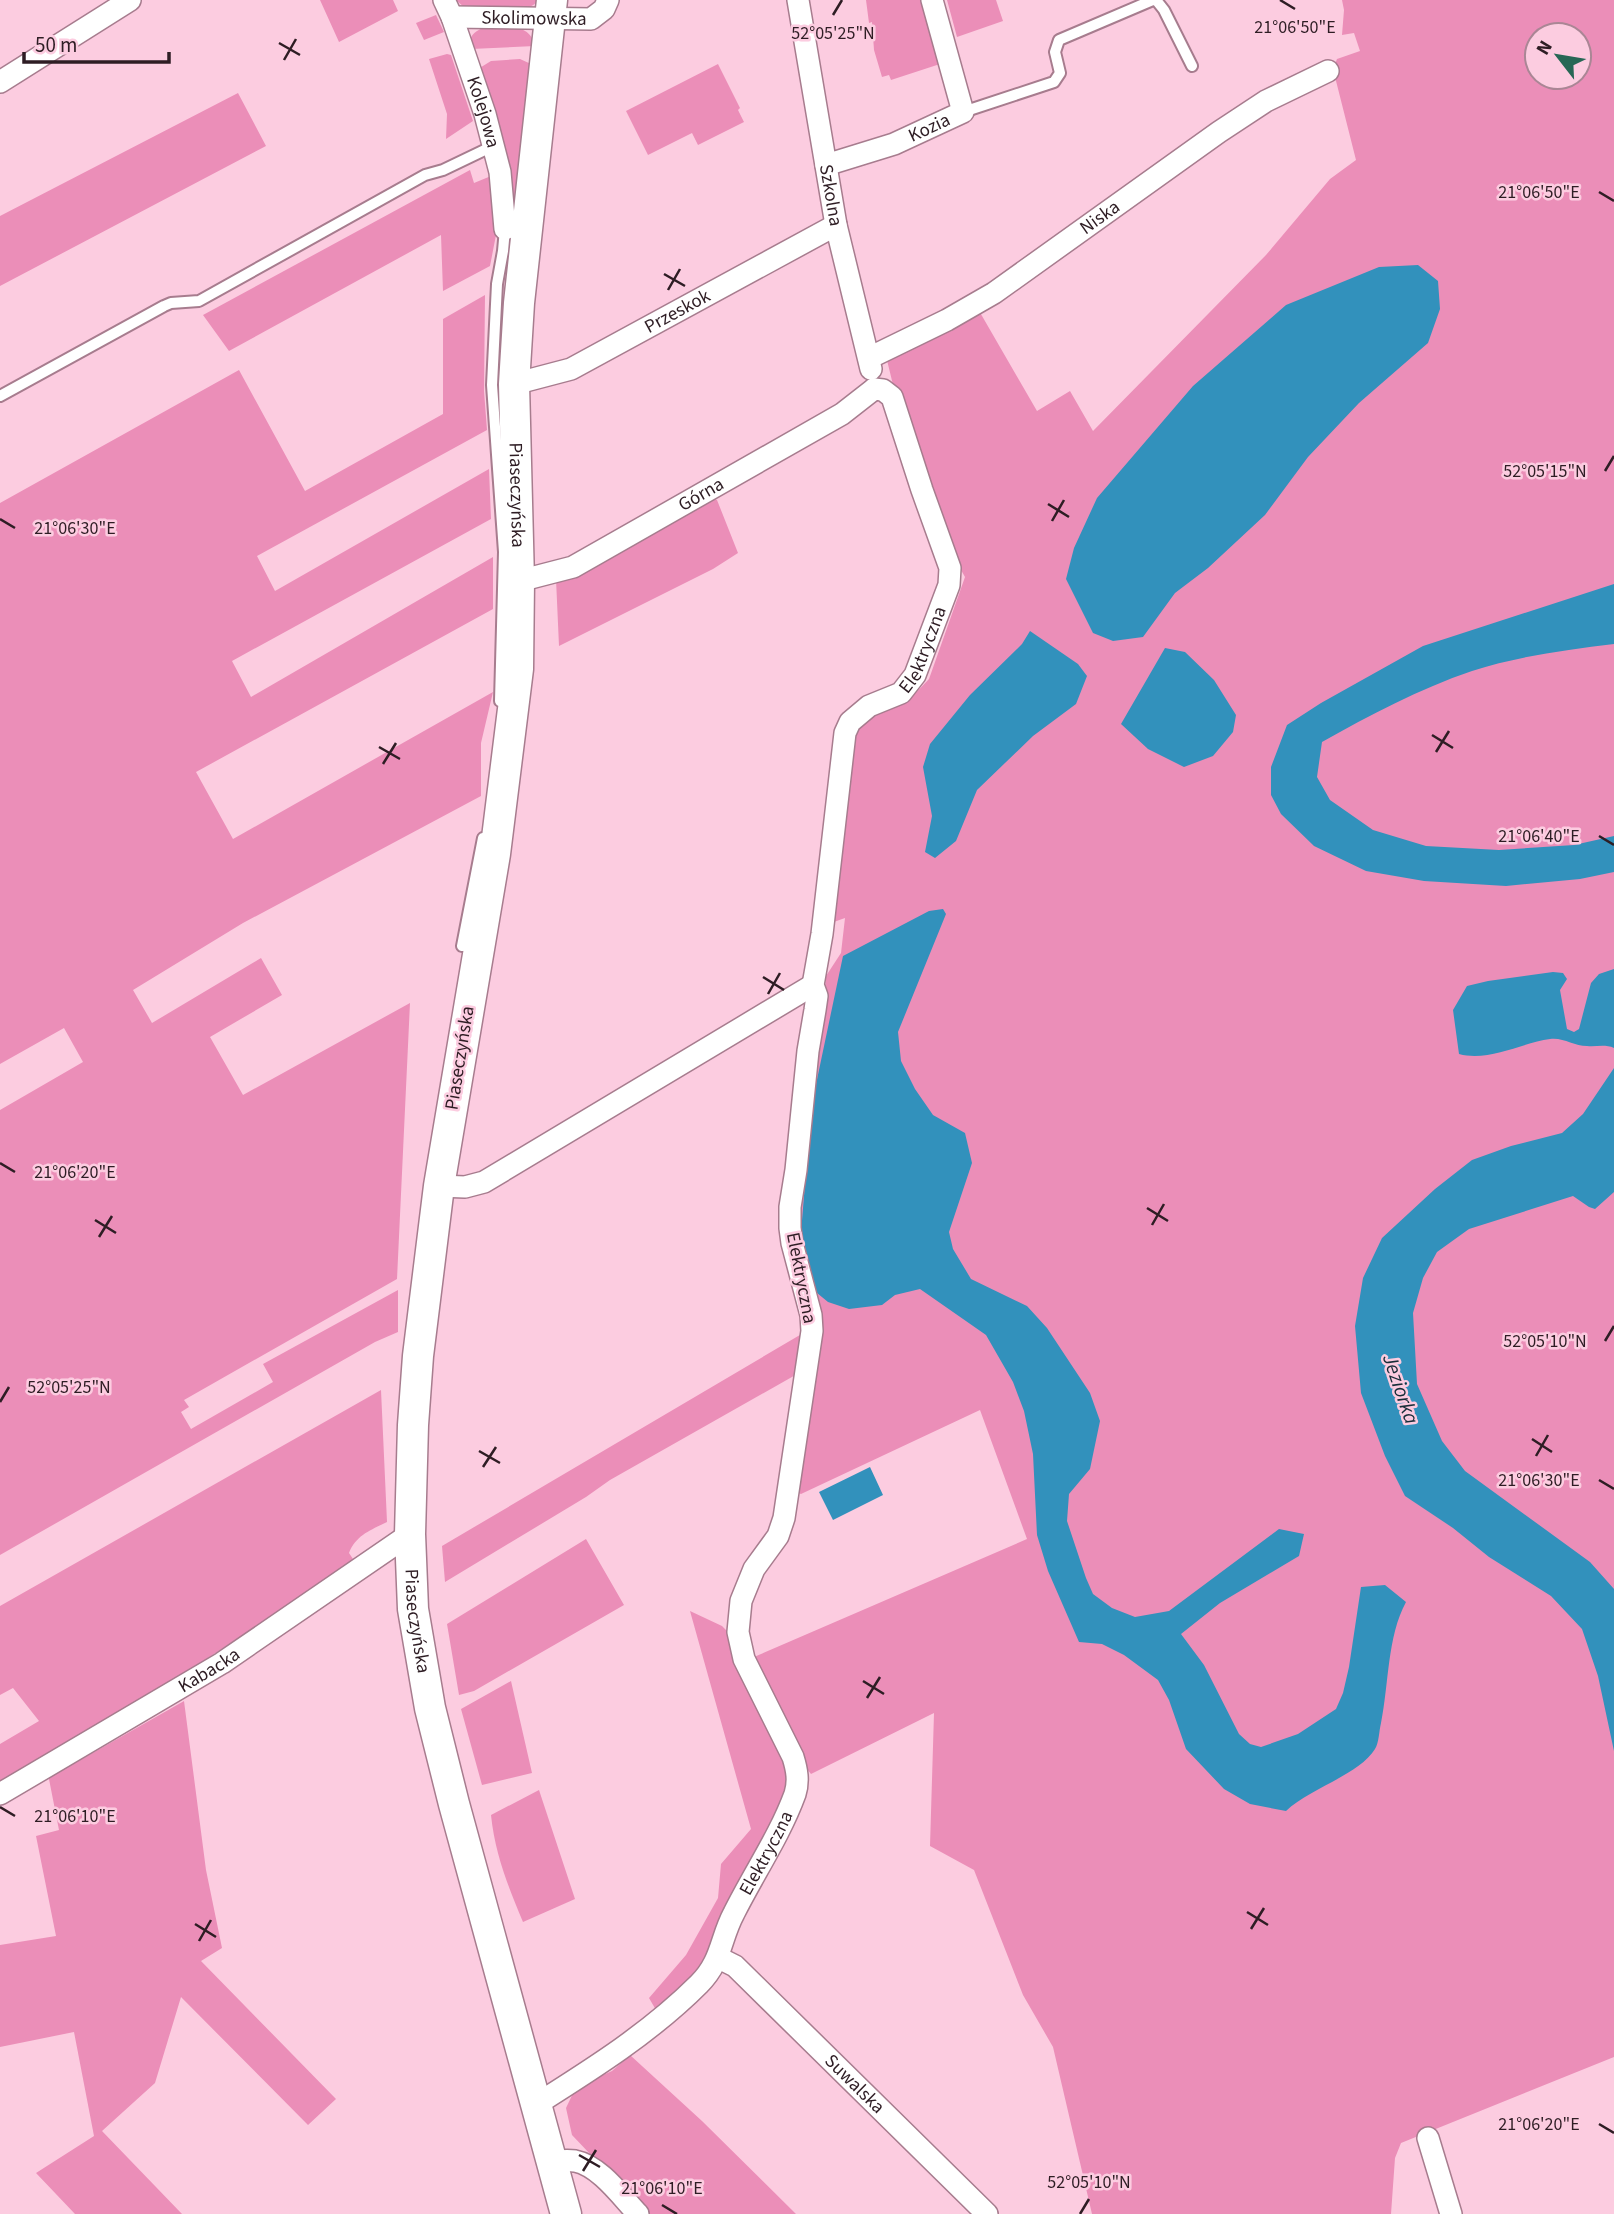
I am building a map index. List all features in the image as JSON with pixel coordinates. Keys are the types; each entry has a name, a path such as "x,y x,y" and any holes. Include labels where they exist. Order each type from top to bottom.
{"main road":[{"name":"Piaseczyńska","path":"551,10 519,303 514,384 519,581 518,668 495,854 439,1186 418,1356 410,1534 413,1609 430,1708 566,2214"}],"street":[{"path":"0,82 130,0"},
{"name":"Skolimowska","path":"448,8 551,10 591,19 604,9 608,0"},
{"name":"Szkolna","path":"798,0 836,225 869,358 874,389"},
{"name":"Kozia","path":"825,165 894,144 963,112 932,0"},
{"name":"Kolejowa","path":"448,8 494,146 500,172 505,229"},
{"name":"Niska","path":"869,358 947,320 994,293 1219,132 1266,101 1328,71"},
{"name":"Przeskok","path":"514,384 571,369 836,225"},
{"name":"Górna","path":"519,581 573,567 842,414 874,389"},
{"name":"Elektryczna","path":"537,2104 608,2059 671,2010 700,1983 719,1958 732,1915 795,1794 797,1771 793,1757 744,1659 738,1632 741,1601 754,1569 778,1536 784,1518 812,1331 811,1315 790,1227 790,1207 817,996 813,985 822,934 845,733 850,722 869,706 901,693 915,675 950,585 950,568 892,397 887,392 874,389"},
{"path":"439,1186 465,1187 484,1182 813,985"},
{"name":"Kabacka","path":"0,1794 222,1663 410,1534"},
{"name":"Suwalska","path":"719,1958 735,1966 987,2214"},
{"path":"1428,2138 1451,2214"},
{"path":"553,2161 575,2161 590,2168 638,2214"}],"lane":[{"path":"963,112 1054,82 1060,73 1055,52 1059,40 1154,0 1164,10 1192,66"},
{"path":"0,396 164,306 199,301 425,175 443,170 494,146"},
{"path":"499,710 504,552 492,385 497,284 505,229"},
{"path":"490,799 492,786"},
{"path":"463,946 485,825"}],"shaded area":[{"path":"320,0 393,0 398,11 339,42"},
{"path":"456,0 538,0 525,9 504,11 465,8"},
{"path":"866,0 923,0 940,64 891,80 889,75 882,77 874,50 872,22 869,23"},
{"path":"947,0 996,0 1003,21 957,37"},
{"path":"1342,0 1614,0 1614,2057 1401,2143 1395,2158 1391,2214 1092,2214 1053,2047 1023,1995 974,1870 930,1846 934,1713 811,1774 795,1754 754,1657 1027,1539 980,1410 801,1494 792,1490 815,1326 791,1216 818,1011 826,976 841,953 845,918 831,923 849,743 867,717 888,707 906,703 929,679 965,577 957,563 894,389 886,356 978,309 1037,411 1070,391 1093,431 1266,255 1330,179 1356,160 1333,69 1337,59 1360,51 1354,33 1342,35"},
{"path":"436,15 444,32 424,40 416,23"},
{"path":"485,27 522,30 528,33 535,46 471,49 470,41 473,35"},
{"path":"451,55 473,121 446,139 447,114 429,59"},
{"path":"520,59 531,64 514,261 504,268 478,69 491,61"},
{"path":"718,64 744,122 698,145 692,133 648,155 626,111"},
{"path":"238,93 266,146 0,286 0,216"},
{"path":"470,170 474,183 491,176 496,235 490,266 443,291 441,235 229,351 203,315"},
{"path":"485,295 484,391 487,430 257,556 275,591 489,469 491,519 232,661 251,697 493,557 493,609 196,772 233,839 493,692 481,743 481,796 243,923 133,990 152,1023 261,958 282,995 210,1037 243,1095 410,1003 397,1279 184,1400 189,1407 181,1412 191,1429 273,1382 263,1364 398,1290 398,1332 375,1342 0,1555 0,1110 83,1062 64,1028 0,1064 0,503 239,370 305,491 443,414 443,319"},
{"path":"707,496 717,500 738,553 713,569 559,646 556,579"},
{"path":"805,1332 799,1373 610,1480 445,1582 442,1546"},
{"path":"381,1390 387,1522 365,1534 352,1547 349,1553 355,1562 194,1667 0,1786 0,1744 39,1721 13,1688 0,1695 0,1606"},
{"path":"586,1539 624,1605 474,1691 459,1695 447,1624"},
{"path":"690,1611 722,1626 736,1640 791,1770 791,1791 706,1960 669,2002 656,2010 649,1998 686,1955 718,1898 721,1864 751,1829"},
{"path":"511,1681 532,1773 482,1785 461,1709"},
{"path":"184,1701 206,1870 222,1948 201,1961 336,2099 308,2125 181,1997 155,2083 102,2131 182,2214 75,2214 36,2173 94,2136 74,2032 0,2047 0,1945 56,1936 36,1836 59,1830 48,1774 73,1761 75,1763"},
{"path":"539,1790 575,1899 523,1922 499,1857 491,1815"},
{"path":"630,2055 702,2121 796,2214 647,2214 572,2135 566,2108 576,2087 612,2071"}],"water":[{"path":"1418,265 1438,281 1440,309 1428,343 1359,403 1308,457 1265,515 1208,568 1175,593 1143,637 1113,641 1093,633 1066,579 1074,548 1097,498 1193,386 1286,305 1379,267"},
{"path":"1614,584 1614,644 1507,661 1452,678 1414,694 1322,742 1317,777 1330,800 1373,830 1426,846 1499,850 1574,845 1614,836 1614,872 1580,879 1506,886 1424,881 1366,871 1314,846 1281,814 1271,795 1271,767 1287,725 1423,646"},
{"path":"1030,631 1078,664 1087,676 1076,704 1033,736 977,790 956,841 935,858 925,852 932,816 923,767 930,744 970,695 1022,644"},
{"path":"1165,648 1185,652 1214,680 1236,715 1233,732 1213,756 1184,767 1148,749 1121,724"},
{"path":"943,909 946,914 898,1032 901,1061 915,1089 933,1115 965,1133 972,1163 949,1232 953,1249 971,1279 1027,1306 1047,1328 1090,1393 1100,1421 1090,1469 1069,1494 1067,1521 1093,1594 1112,1608 1135,1617 1169,1611 1279,1529 1304,1534 1299,1556 1220,1603 1181,1634 1204,1665 1239,1734 1250,1744 1261,1747 1298,1734 1336,1709 1349,1667 1361,1587 1385,1585 1406,1602 1395,1630 1375,1749 1358,1766 1286,1811 1250,1804 1224,1789 1186,1749 1169,1700 1158,1680 1124,1655 1102,1644 1079,1642 1048,1571 1037,1535 1033,1454 1024,1411 1013,1382 986,1335 920,1289 895,1295 882,1305 849,1309 828,1302 811,1288 804,1267 806,1253 801,1233 811,1108 843,956 929,911"},
{"path":"1614,969 1614,1048 1582,1046 1555,1039 1482,1056 1459,1054 1453,1010 1467,986 1553,972 1563,973 1567,979 1560,990 1567,1029 1574,1032 1579,1029 1591,983 1599,974"},
{"name":"Jeziorka","path":"1614,1068 1614,1192 1595,1209 1573,1196 1469,1229 1437,1252 1423,1278 1413,1313 1417,1384 1442,1441 1465,1471 1590,1562 1614,1589 1614,1751 1598,1676 1582,1629 1551,1596 1489,1557 1453,1528 1405,1496 1385,1456 1361,1393 1355,1326 1363,1278 1382,1238 1435,1189 1472,1160 1511,1146 1562,1133 1583,1114"},
{"path":"870,1467 883,1495 833,1520 819,1492"}]}
